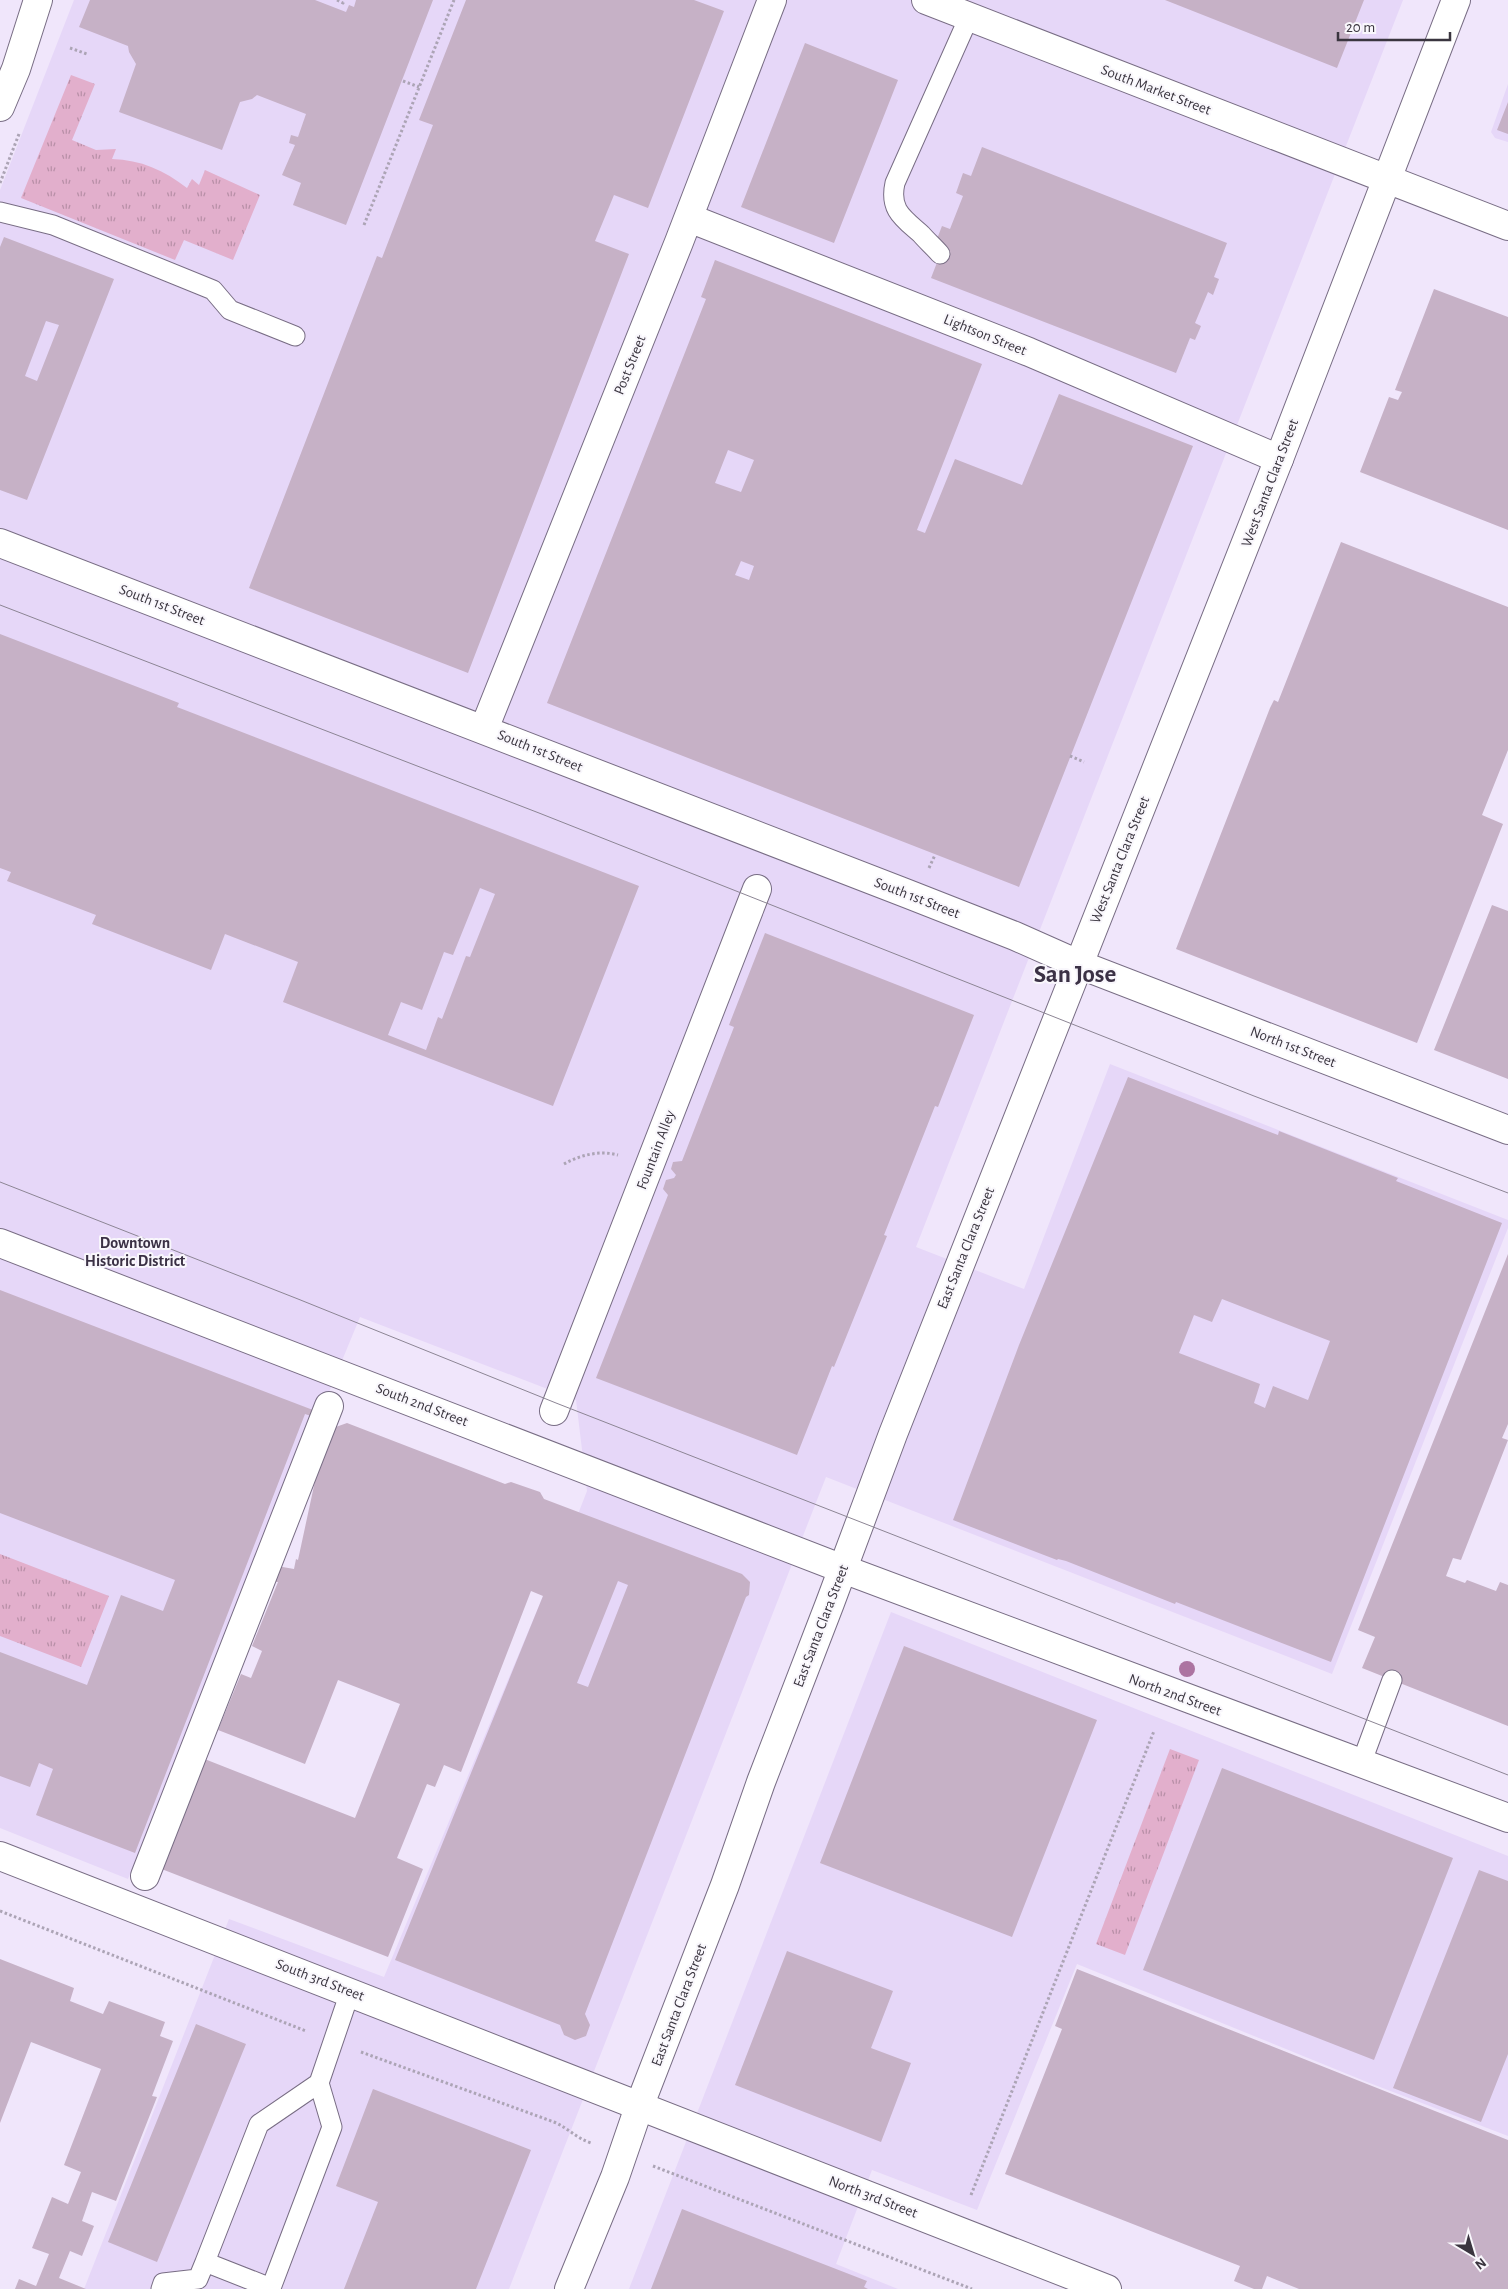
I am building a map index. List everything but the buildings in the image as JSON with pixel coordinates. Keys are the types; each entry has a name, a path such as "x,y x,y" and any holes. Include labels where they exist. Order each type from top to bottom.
{"street":[{"path":"0,107 16,69 38,0"},
{"name":"Post Street","path":"484,729 674,255 772,0"},
{"name":"South Market Street","path":"926,0 1508,226"},
{"name":"West Santa Clara Street","path":"1078,964 1280,459 1456,0"},
{"name":"Lightson Street","path":"688,218 1029,352 1280,459"},
{"name":"South 1st Street","path":"0,543 484,729 1006,933 1078,964"},
{"name":"Fountain Alley","path":"554,1411 757,889"},
{"name":"North 1st Street","path":"1078,964 1508,1130"},
{"name":"East Santa Clara Street","path":"569,2289 615,2177 639,2107 896,1425 1078,964"},
{"name":"South 2nd Street","path":"0,1243 843,1569"},
{"path":"145,1876 329,1406"},
{"name":"North 2nd Street","path":"843,1569 1508,1818"},
{"name":"South 3rd Street","path":"0,1856 639,2107"},
{"name":"North 3rd Street","path":"639,2107 1107,2289"}],"lane":[{"path":"940,254 898,214 892,196 894,183 969,17"},
{"path":"0,212 53,225 213,290 230,310 295,336"},
{"path":"1362,1764 1392,1680"},
{"path":"205,2262 271,2288 332,2127 319,2083 350,1992"},
{"path":"161,2289 163,2283 198,2279 260,2124 319,2083"}],"path":[{"path":"337,0 344,3 344,0"},
{"path":"364,225 454,0"},
{"path":"70,48 87,54"},
{"path":"403,81 419,87"},
{"path":"1070,756 1084,762"},
{"path":"929,868 934,855"},
{"path":"564,1164 572,1159 596,1153 614,1154 630,1158 649,1167"},
{"path":"971,2195 1154,1731"},
{"path":"0,1911 332,2042 554,2122 566,2127 576,2138"},
{"path":"689,2179 972,2289"}],"shaded area":[{"path":"74,0 1403,0 916,1247 1024,1289 1110,1064 1508,1220 1508,1228 1332,1674 826,1477 509,2289 84,2289 229,1919 384,1977 543,1596 546,1596 587,1491 576,1400 360,1317 128,1879 0,1828 0,190"},
{"path":"1508,84 1508,142 1495,138 1491,132"},
{"path":"891,1612 1508,1856 1508,2136 1367,2082 1077,1964 977,2210 872,2170 836,2264 898,2289 629,2289"}],"green space":[{"path":"71,75 95,84 72,140 96,150 116,149 112,159 133,161 152,167 170,176 187,188 192,179 199,185 205,170 260,195 233,260 184,240 175,260 21,198"},
{"path":"0,1554 109,1596 81,1667 0,1636"},
{"path":"1170,1749 1199,1760 1125,1955 1096,1944"}],"tram line":[{"path":"0,605 539,813 1254,1096 1508,1193"},
{"path":"0,1182 556,1403 1508,1775"}],"district":[{"name":"San Jose","path":"1075,974"},
{"name":"Downtown Historic District","path":"135,1252"}]}
